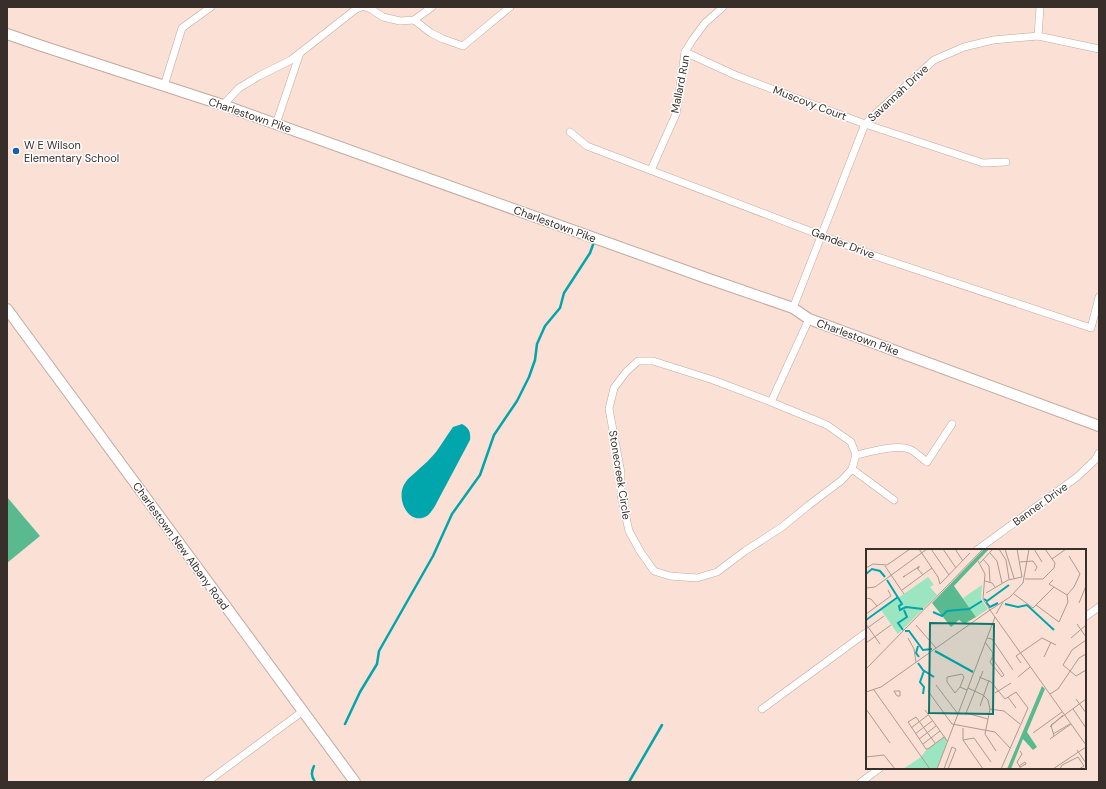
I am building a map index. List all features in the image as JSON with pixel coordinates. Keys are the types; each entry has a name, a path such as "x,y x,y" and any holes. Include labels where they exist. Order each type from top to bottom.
{"street":[{"path":"164,86 182,28 211,7"},
{"path":"223,105 239,88 291,60 356,9 363,7 371,9 383,17 400,21 414,20 432,7"},
{"path":"414,20 431,33 463,46 510,7"},
{"name":"Mallard Run","path":"651,170 676,114 685,52 705,23 724,7"},
{"path":"1038,36 1040,7"},
{"name":"Charlestown Pike","path":"7,34 223,105 793,308 809,319 854,334 1099,426"},
{"name":"Savannah Drive","path":"793,308 865,124 934,60 964,47 993,40 1038,36 1099,49"},
{"path":"276,124 300,52"},
{"name":"Muscovy Court","path":"685,52 734,75 865,124 983,163 1006,162"},
{"name":"Gander Drive","path":"570,132 587,146 875,256 1091,328 1099,297"},
{"name":"Charlestown New Albany Road","path":"7,309 355,782"},
{"path":"771,402 809,319"},
{"name":"Stonecreek Circle","path":"638,361 653,361 713,380 827,425 851,442 856,455 852,469 842,480 808,505 782,527 745,551 717,572 697,578 670,576 654,571 640,551 629,531 621,494 621,473 609,410 614,388 626,372 638,361"},
{"path":"856,455 886,448 901,447 909,449 927,462 952,424"},
{"name":"Banner Drive","path":"979,549 1077,477 1095,460 1099,453"},
{"path":"852,469 894,500"},
{"path":"1086,616 1099,607"},
{"path":"762,709 866,633"},
{"path":"207,782 303,711"},
{"path":"861,782 879,769"}],"green space":[{"path":"7,497 40,536 7,563"}],"water":[{"path":"462,424 469,430 470,440 435,506 427,516 415,518 406,511 403,505 402,493 404,484 436,452 453,427"}],"waterway":[{"path":"345,724 360,692 377,664 379,651 433,556 452,514 480,475 494,435 517,401 529,377 535,360 537,344 545,326 560,308 564,293 590,253 594,242"},
{"path":"629,782 662,725"},
{"path":"314,766 312,774 315,782"}],"place":[{"name":"W E Wilson Elementary School","path":"16,151"}]}
